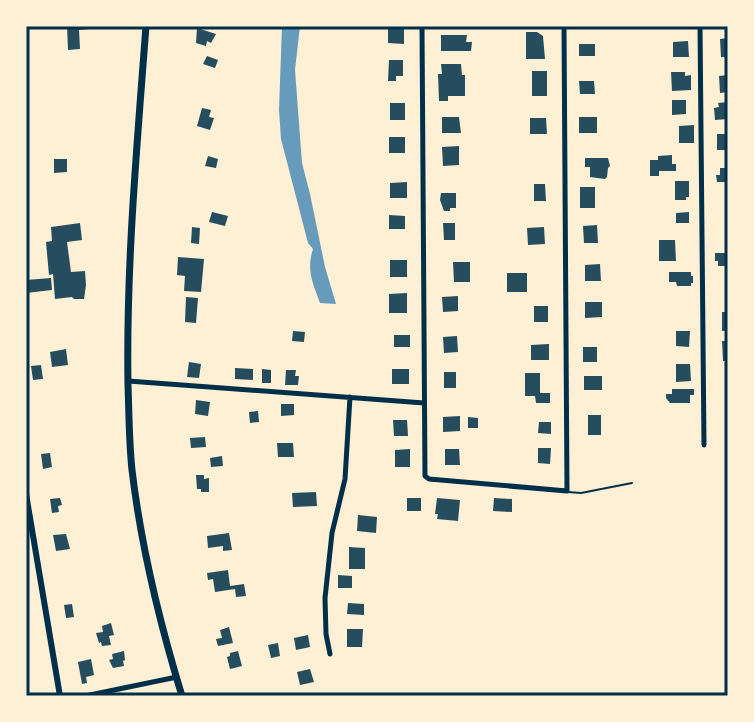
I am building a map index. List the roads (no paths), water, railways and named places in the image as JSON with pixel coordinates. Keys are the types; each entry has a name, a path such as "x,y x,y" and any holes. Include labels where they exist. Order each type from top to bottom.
{"main road":[{"path":"146,26 130,243 128,415 138,510 165,639 182,696"}],"street":[{"path":"422,26 426,478 567,491 564,26"},
{"path":"700,26 704,445"},
{"path":"128,381 424,403"},
{"path":"330,654 325,598 332,533 345,479 350,397"},
{"path":"26,494 60,696"},
{"path":"85,696 177,677"}],"lane":[{"path":"567,491 581,493 632,483"}],"water":[{"path":"282,26 300,26 295,70 302,163 336,304 320,303 313,283 310,264 313,249 308,243 281,139"}]}
